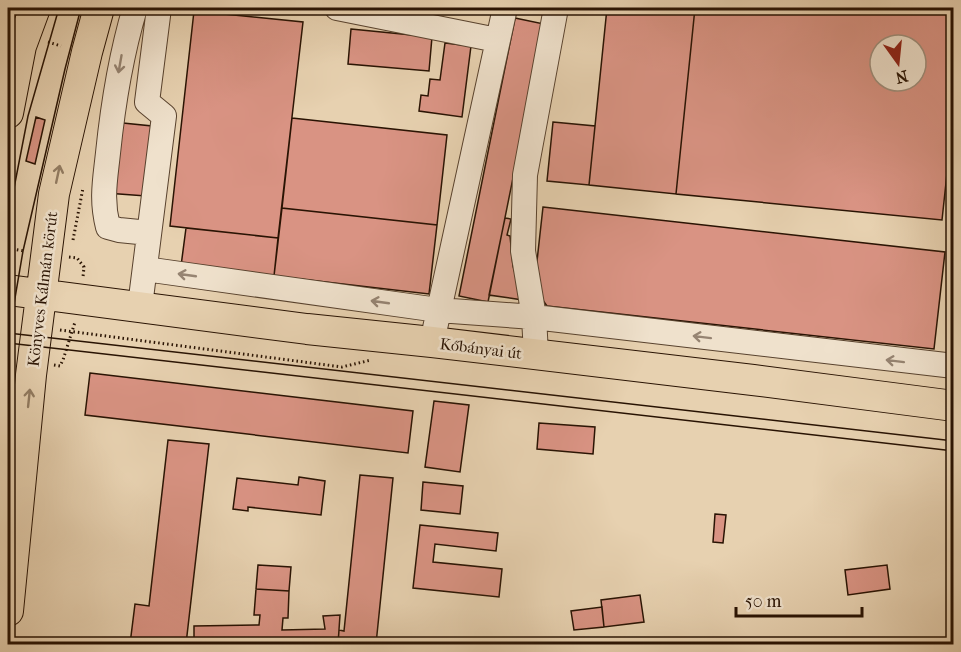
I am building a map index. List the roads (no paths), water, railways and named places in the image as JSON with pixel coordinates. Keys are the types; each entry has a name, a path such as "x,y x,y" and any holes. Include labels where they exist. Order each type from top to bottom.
{"main road":[{"path":"8,113 14,48 35,8"},
{"name":"Könyves Kálmán körút","path":"8,611 18,498 54,194 99,8"},
{"name":"Kőbányai út","path":"8,290 307,329 536,354 954,406"}],"lane":[{"path":"135,8 124,45 113,109 103,206 108,227 149,233"},
{"path":"140,306 164,116 147,102 159,8"},
{"path":"337,8 497,40"},
{"path":"432,342 505,8"},
{"path":"536,354 534,317 523,251 525,175 556,8"},
{"path":"145,269 438,310 534,317 954,366"}],"tram line":[{"path":"8,219 28,116 59,8"},
{"path":"8,339 23,251 81,8"},
{"path":"8,333 954,441"},
{"path":"8,343 954,451"}]}
